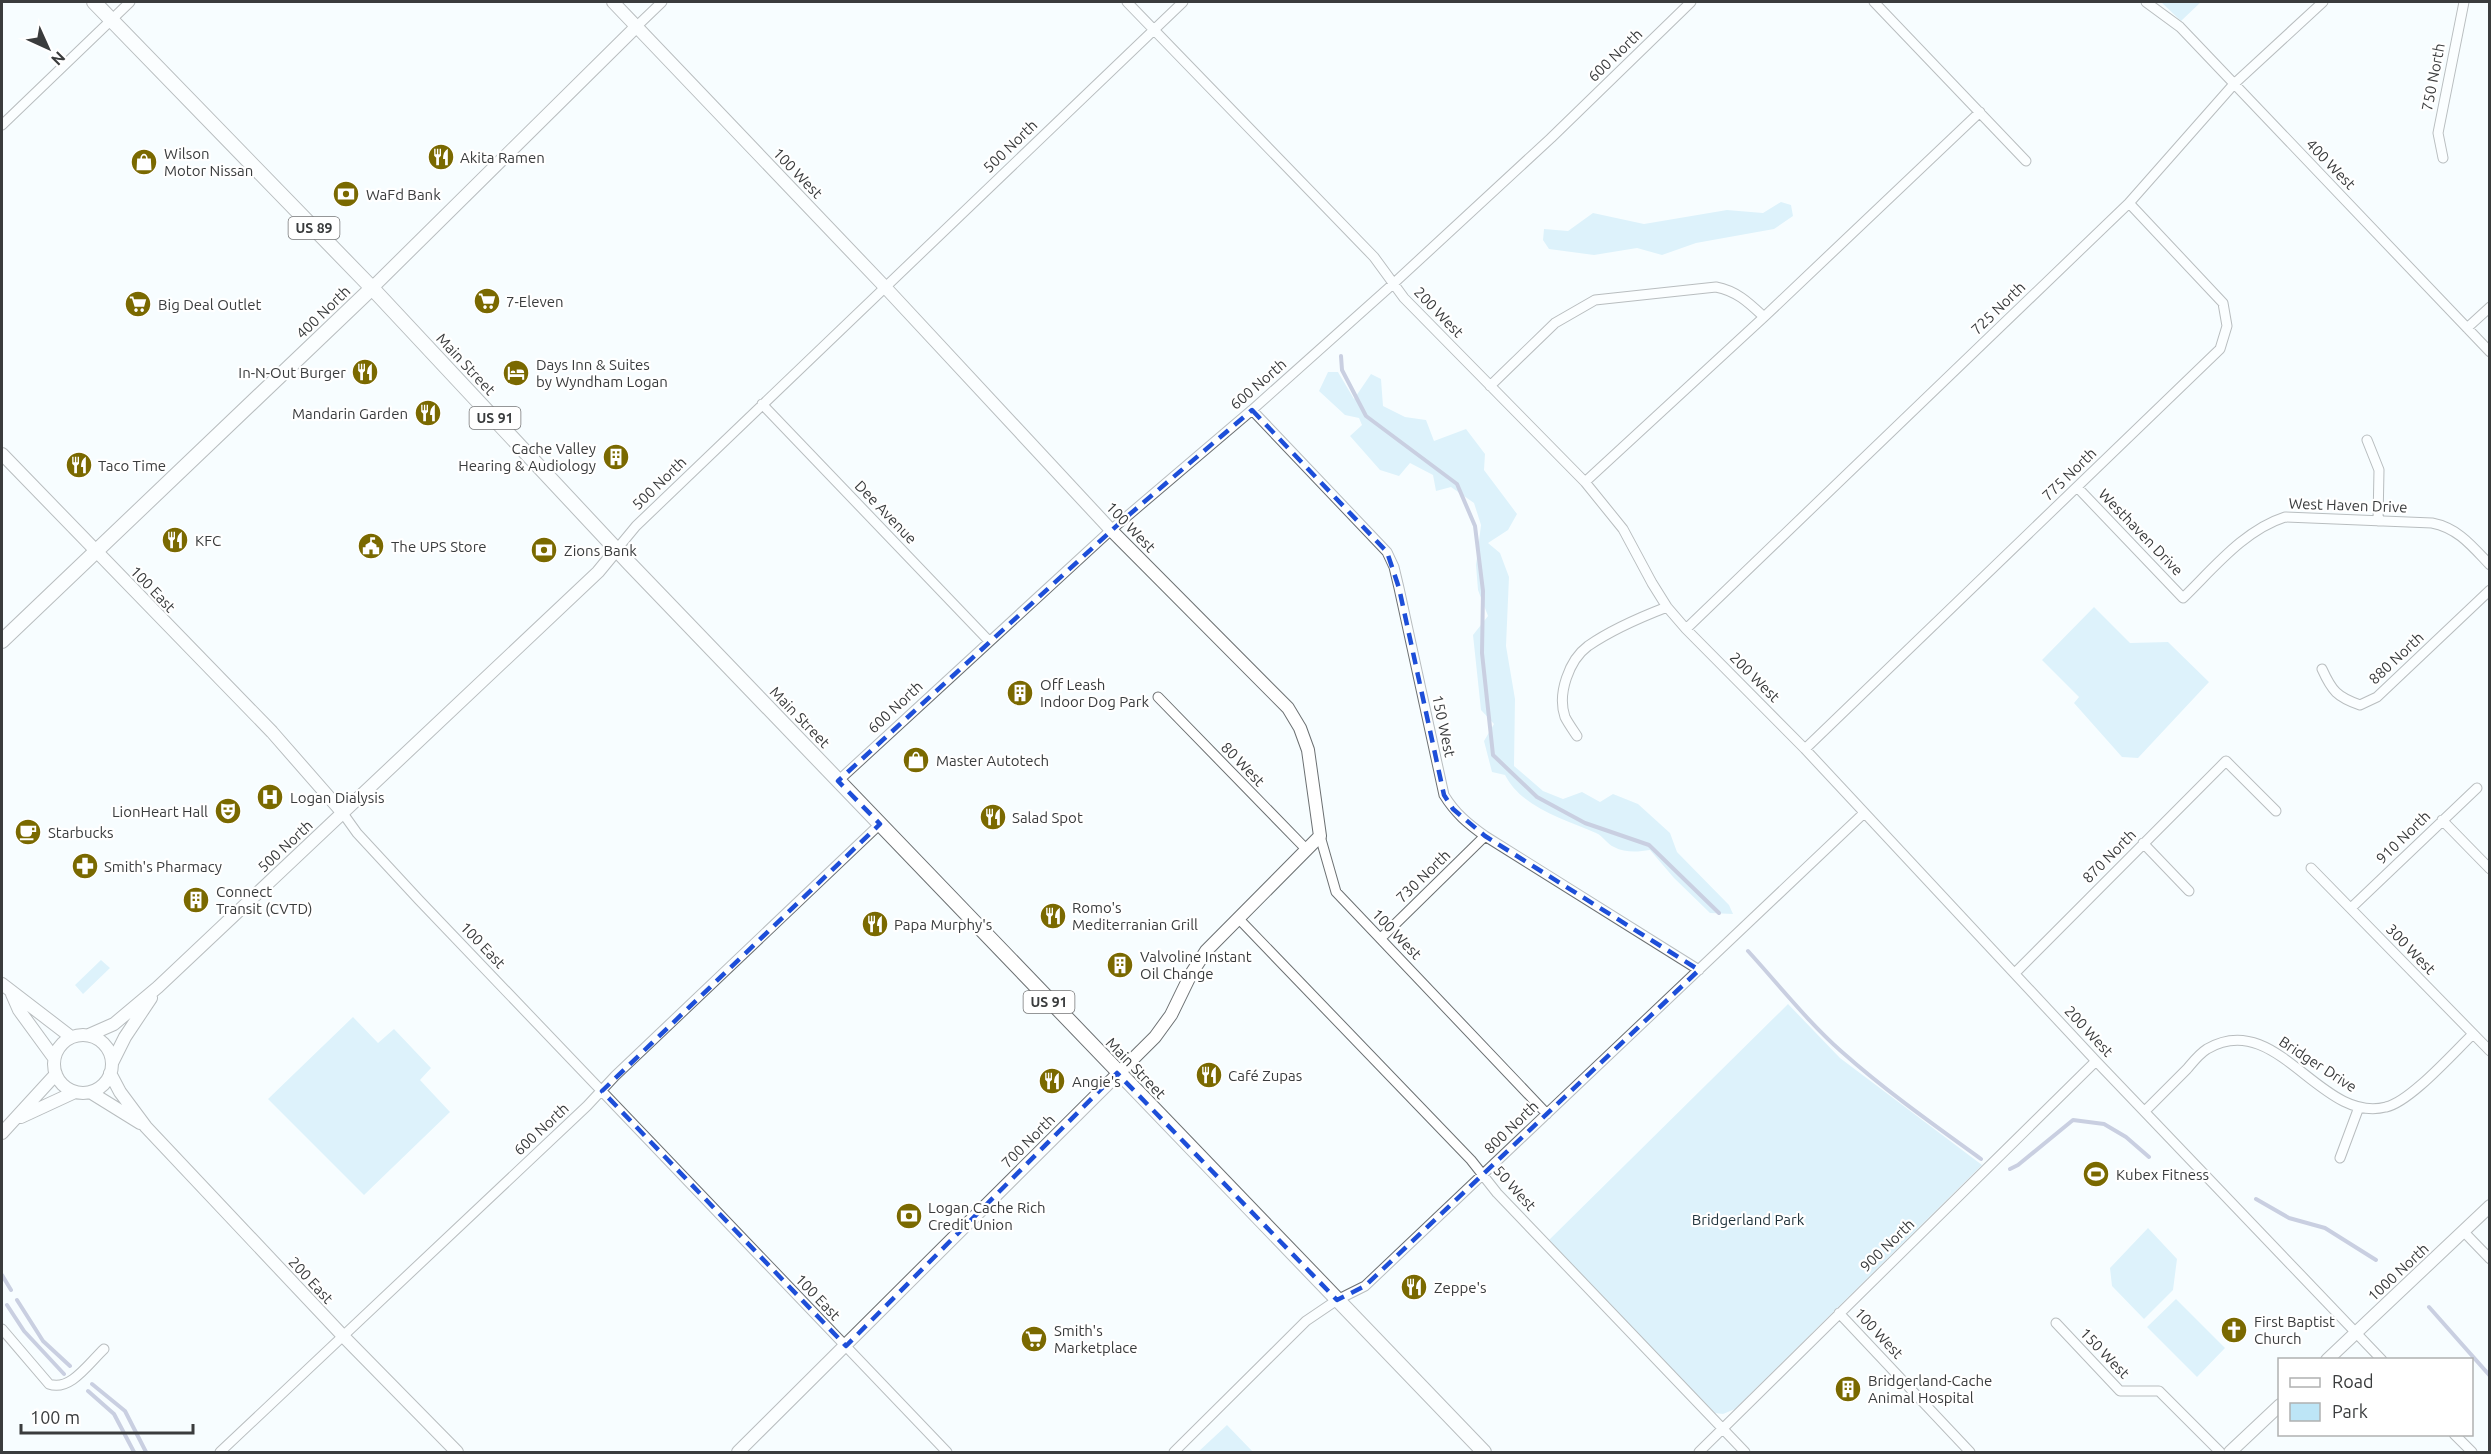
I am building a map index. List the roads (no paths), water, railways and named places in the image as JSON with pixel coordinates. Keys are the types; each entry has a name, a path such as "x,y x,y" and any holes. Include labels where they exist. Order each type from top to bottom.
{"main road":[{"name":"Main Street","path":"94,2 372,288 616,549 1117,1073 1484,1452"},
{"name":"400 North","path":"2,641 372,288"}],"street":[{"path":"2,125 130,2"},
{"name":"100 West","path":"614,2 885,286 1111,530 1288,708 1300,728 1308,750 1320,837 1336,892 1547,1114"},
{"name":"400 North","path":"372,288 662,2"},
{"name":"200 West","path":"1127,2 1374,257 1393,284 1585,482 1623,529 1667,607 1686,630 1805,749 1863,814 2096,1061 2381,1358"},
{"name":"500 North","path":"89,1035 114,1024 158,987 598,572 636,525 1183,2"},
{"name":"600 North","path":"838,781 1111,530 1252,410 1393,284 1551,138 1691,2"},
{"path":"1874,2 2026,161"},
{"name":"400 West","path":"2145,2 2180,27 2490,352"},
{"name":"725 North","path":"1686,630 2129,203 2234,84 2323,2"},
{"name":"750 North","path":"2443,158 2438,133 2464,2"},
{"path":"1585,482 1764,317 1980,112"},
{"name":"775 North","path":"1805,749 2220,349 2227,326 2223,303 2129,203"},
{"path":"1490,386 1555,323 1595,300 1716,287 1729,290 1744,298 1764,317"},
{"path":"2467,328 2490,307"},
{"name":"Dee Avenue","path":"762,404 988,641"},
{"name":"150 West","path":"1252,410 1387,552 1394,567 1399,588 1444,795 1464,822 1699,969"},
{"path":"2367,441 2379,470 2378,521"},
{"name":"100 East","path":"2,454 272,732 342,812 357,833 419,900 947,1452"},
{"name":"Westhaven Drive","path":"2077,488 2183,598"},
{"name":"West Haven Drive","path":"2183,598 2254,531 2269,522 2285,517 2446,525 2460,534 2490,565"},
{"name":"880 North","path":"2322,669 2330,687 2342,699 2360,705 2377,697 2490,590"},
{"path":"1577,736 1566,719 1562,704 1566,680 1577,658 1587,647 1646,615 1667,607"},
{"name":"80 West","path":"1158,697 1307,850"},
{"name":"870 North","path":"2015,973 2226,761 2276,811"},
{"name":"910 North","path":"2351,908 2477,788"},
{"name":"800 North","path":"1174,1452 1306,1321 1337,1300 1365,1286 1863,814"},
{"path":"2442,820 2490,869"},
{"name":"600 North","path":"220,1452 344,1337 880,824"},
{"name":"730 North","path":"1381,938 1485,836"},
{"name":"700 North","path":"738,1452 1155,1037 1171,1015 1191,974 1206,951 1320,837"},
{"path":"2143,843 2189,891"},
{"name":"300 West","path":"2311,868 2490,1051"},
{"name":"50 West","path":"1238,918 1471,1160 1482,1175 1745,1452"},
{"path":"2,984 12,994 28,1002 71,1037"},
{"name":"500 North","path":"111,1068 124,1037 158,987"},
{"path":"12,994 19,1010 54,1059 56,1074 63,1085 75,1092"},
{"name":"Bridger Drive","path":"2145,1111 2205,1050 2230,1039 2261,1044 2342,1100 2371,1110 2388,1107 2406,1097 2473,1034"},
{"path":"17,1118 75,1092 90,1092 106,1081 111,1068 105,1046 89,1035 71,1037 63,1042 54,1059"},
{"name":"900 North","path":"1699,1452 2096,1061"},
{"name":"200 East","path":"111,1068 120,1092 146,1127 344,1337 457,1452"},
{"path":"2,1133 56,1074"},
{"name":"200 East","path":"90,1092 146,1127"},
{"name":"Bridger Drive","path":"2340,1158 2359,1107"},
{"name":"1000 North","path":"2328,1358 2490,1206"},
{"path":"2463,1231 2490,1259"},
{"name":"100 West","path":"1839,1312 1970,1452"},
{"name":"150 West","path":"2056,1323 2120,1391 2159,1391 2220,1452"},
{"path":"2,1329 49,1384 57,1387 67,1385 104,1349"},
{"path":"2230,1452 2278,1407"},
{"path":"2456,1436 2472,1452"}],"waterway":[{"path":"1341,356 1342,370 1366,416 1457,484 1475,526 1483,591 1482,653 1493,755 1537,797 1585,823 1649,845 1719,913"},
{"path":"1748,951 1805,1016 1842,1052 1893,1094 1981,1159"},
{"path":"2010,1169 2073,1120 2104,1124 2126,1137 2149,1157"},
{"path":"2256,1199 2289,1218 2325,1228 2376,1260"},
{"path":"2,1275 11,1290"},
{"path":"17,1300 43,1341 70,1366"},
{"path":"7,1305 24,1331 64,1374"},
{"path":"2429,1307 2490,1376"},
{"path":"92,1384 125,1411 146,1452"},
{"path":"88,1391 114,1414 134,1452"}],"place":[{"name":"Akita Ramen","path":"441,157"},
{"name":"Wilson Motor Nissan","path":"144,162"},
{"name":"WaFd Bank","path":"346,194"},
{"name":"7-Eleven","path":"487,301"},
{"name":"Big Deal Outlet","path":"138,304"},
{"name":"In-N-Out Burger","path":"365,372"},
{"name":"Days Inn & Suites by Wyndham Logan","path":"516,373"},
{"name":"Mandarin Garden","path":"428,413"},
{"name":"Cache Valley Hearing & Audiology","path":"616,457"},
{"name":"Taco Time","path":"79,465"},
{"name":"KFC","path":"175,540"},
{"name":"The UPS Store","path":"371,546"},
{"name":"Zions Bank","path":"544,550"},
{"name":"Off Leash Indoor Dog Park","path":"1020,693"},
{"name":"Master Autotech","path":"916,760"},
{"name":"Logan Dialysis","path":"270,797"},
{"name":"LionHeart Hall","path":"228,811"},
{"name":"Salad Spot","path":"993,817"},
{"name":"Starbucks","path":"28,832"},
{"name":"Smith's Pharmacy","path":"85,866"},
{"name":"Connect Transit (CVTD)","path":"196,900"},
{"name":"Romo's Mediterranian Grill","path":"1053,916"},
{"name":"Papa Murphy's","path":"875,924"},
{"name":"Valvoline Instant Oil Change","path":"1120,965"},
{"name":"Café Zupas","path":"1209,1075"},
{"name":"Angie's","path":"1052,1081"},
{"name":"Kubex Fitness","path":"2096,1174"},
{"name":"Logan Cache Rich Credit Union","path":"909,1216"},
{"name":"Zeppe's","path":"1414,1287"},
{"name":"First Baptist Church","path":"2234,1330"},
{"name":"Smith's Marketplace","path":"1034,1339"},
{"name":"Bridgerland-Cache Animal Hospital","path":"1848,1389"}],"park label":[{"name":"Bridgerland Park","path":"1748,1219"}]}
